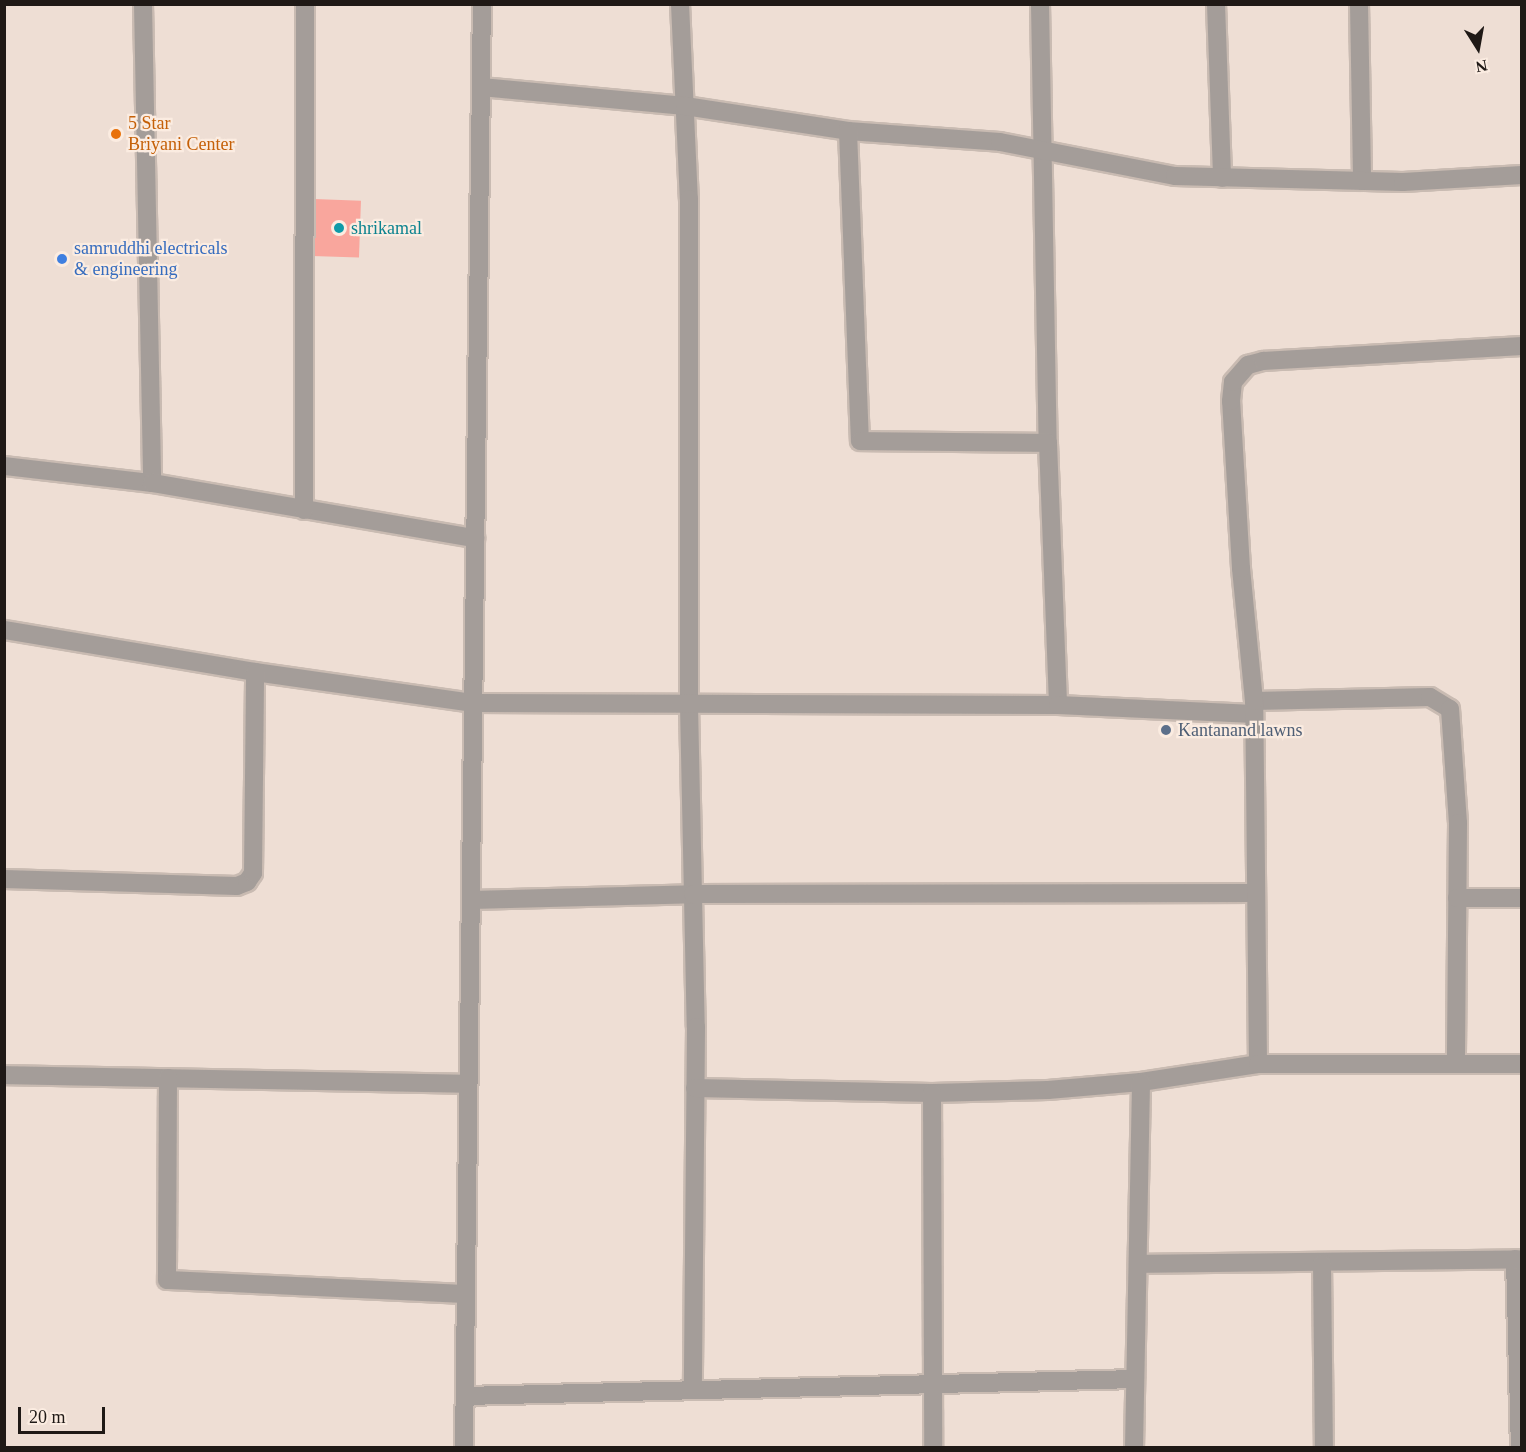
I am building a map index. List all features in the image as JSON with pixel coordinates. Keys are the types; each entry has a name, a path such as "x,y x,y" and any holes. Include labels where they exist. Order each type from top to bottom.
{"street":[{"path":"143,4 152,483"},
{"path":"304,510 305,4"},
{"path":"464,1448 482,4"},
{"path":"680,4 689,200 689,705 695,1088 693,1389"},
{"path":"1040,4 1048,443 1058,705"},
{"path":"1216,4 1222,178"},
{"path":"1359,4 1362,181"},
{"path":"481,87 685,106 848,131 1043,149 1175,176 1362,181 1521,175"},
{"path":"848,131 860,441 1048,443"},
{"path":"1258,1064 1254,707 1231,401 1233,382 1240,371 1263,361 1521,346"},
{"path":"4,466 152,483 475,538"},
{"path":"4,630 255,672 474,703 1254,707 1430,697 1442,701 1450,709 1454,722 1457,898 1456,1063"},
{"path":"4,879 237,886 247,882 253,873 255,672"},
{"path":"471,900 693,894 1256,893"},
{"path":"1457,898 1521,898"},
{"path":"695,1088 932,1093 1048,1090 1141,1082 1258,1064 1521,1064"},
{"path":"4,1075 468,1084"},
{"path":"168,1078 167,1280 466,1294"},
{"path":"1134,1448 1141,1082"},
{"path":"932,1093 933,1448"},
{"path":"1138,1264 1322,1264 1518,1259 1520,1448"},
{"path":"1322,1264 1324,1448"},
{"path":"465,1396 1135,1378"}],"building":[{"name":"shrikamal","path":"314,199 361,201 359,258 312,256"}],"place":[{"name":"5 Star Briyani Center","path":"116,134"},
{"name":"shrikamal","path":"339,228"},
{"name":"samruddhi electricals & engineering","path":"62,259"},
{"name":"Kantanand lawns","path":"1166,730"}]}
